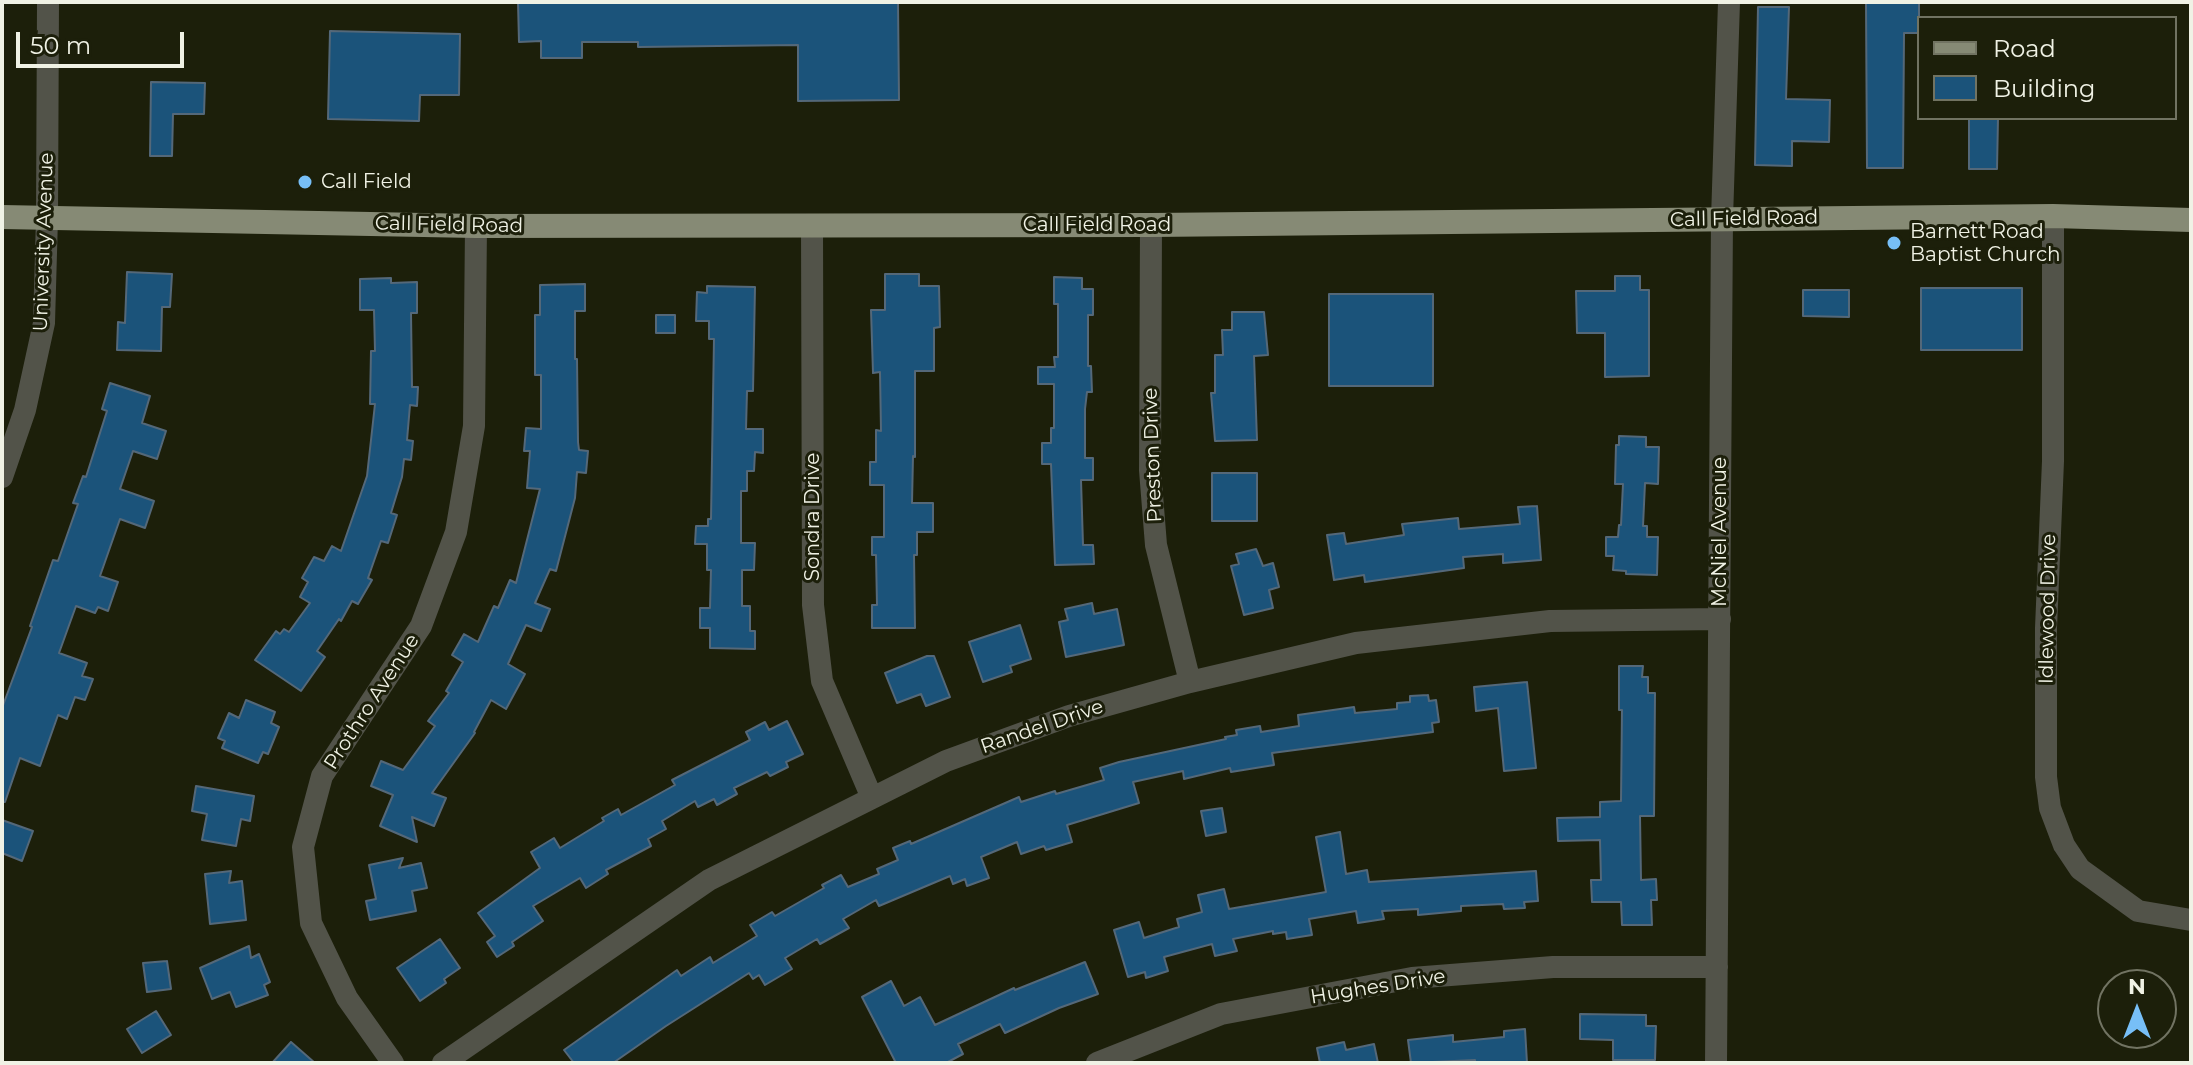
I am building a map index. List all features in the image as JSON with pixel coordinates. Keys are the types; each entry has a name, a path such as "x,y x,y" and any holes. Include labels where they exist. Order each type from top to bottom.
{"main road":[{"name":"Call Field Road","path":"2,217 476,226 1151,225 2053,216 2191,220"}],"street":[{"name":"University Avenue","path":"2,477 25,410 44,323 48,2"},
{"name":"McNiel Avenue","path":"1716,1063 1722,219 1729,2"},
{"name":"Idlewood Drive","path":"2053,216 2053,461 2046,628 2046,777 2050,808 2064,845 2080,869 2138,911 2191,920"},
{"name":"Sondra Drive","path":"812,225 813,605 822,681 872,798"},
{"name":"Preston Drive","path":"1151,225 1151,485 1156,545 1190,682"},
{"name":"Prothro Avenue","path":"393,1063 347,998 311,923 303,847 322,776 421,626 456,532 474,426 476,226"},
{"name":"Randel Drive","path":"443,1063 709,880 946,761 1055,721 1190,682 1371,641 1550,621 1720,619"},
{"name":"Hughes Drive","path":"1097,1063 1221,1014 1412,978 1553,967 1717,967"}],"building":[{"path":"518,2 898,2 899,100 798,101 798,45 638,47 638,42 582,42 582,58 541,58 541,41 519,42"},
{"path":"1866,2 1919,2 1917,33 1904,33 1903,168 1867,168"},
{"path":"1758,7 1789,7 1786,99 1830,100 1829,142 1792,141 1792,166 1755,165"},
{"path":"330,31 460,34 459,95 420,95 419,121 328,119"},
{"path":"151,82 205,83 204,114 173,114 172,156 150,156"},
{"path":"1969,120 1998,120 1997,169 1969,169"},
{"path":"127,272 172,274 170,307 162,307 161,351 117,350 118,322 125,323"},
{"path":"885,274 919,274 919,286 939,286 940,327 934,328 934,371 915,371 912,503 933,503 933,532 917,532 917,555 914,555 915,628 872,628 872,605 877,605 876,555 872,555 872,537 884,537 884,485 870,485 870,462 876,462 876,430 881,431 880,372 873,373 871,310 885,310"},
{"path":"1615,276 1640,276 1640,290 1649,290 1649,376 1605,377 1605,333 1577,333 1576,291 1615,291"},
{"path":"1054,277 1082,278 1082,289 1093,289 1093,315 1088,315 1088,366 1091,366 1092,392 1087,392 1085,409 1085,458 1093,458 1093,480 1081,480 1083,545 1093,545 1094,564 1055,565 1051,464 1042,464 1042,443 1051,443 1051,428 1054,428 1054,384 1038,384 1038,367 1055,367 1054,357 1058,357 1058,304 1054,304"},
{"path":"391,278 391,283 417,282 417,313 411,313 412,387 418,387 417,406 410,405 407,440 413,441 411,460 404,459 391,513 397,515 388,543 381,541 368,578 372,580 358,604 352,601 341,621 339,619 317,651 325,657 301,691 255,660 276,631 280,634 284,629 289,632 310,603 300,597 308,582 302,578 314,557 324,561 332,546 341,551 367,476 375,404 370,404 371,351 375,351 374,310 360,310 360,279"},
{"path":"585,284 585,311 575,311 575,359 578,442 579,450 588,451 586,473 577,472 575,498 556,571 550,569 535,603 550,609 541,631 526,625 508,664 525,674 506,709 491,700 475,733 432,793 446,798 434,826 412,817 417,842 380,826 393,795 371,786 381,761 403,770 435,726 428,721 449,693 446,691 463,662 452,655 464,634 478,642 510,580 516,583 540,489 527,488 530,451 524,451 526,428 541,429 541,375 535,375 535,315 540,315 540,285"},
{"path":"707,286 755,287 753,391 747,391 746,429 763,429 763,453 755,452 754,471 747,471 747,491 741,491 741,543 755,543 754,570 742,570 742,606 750,606 750,631 755,631 755,649 710,648 710,628 700,628 700,608 710,608 711,570 707,570 707,544 695,544 696,526 708,526 708,519 711,519 714,339 709,339 709,321 696,321 697,292 707,293"},
{"path":"1921,288 2022,288 2022,350 1921,350"},
{"path":"1803,290 1849,290 1849,317 1803,316"},
{"path":"1329,294 1433,294 1433,386 1329,386"},
{"path":"1232,312 1264,312 1268,355 1254,356 1257,440 1215,441 1211,393 1215,393 1215,355 1223,355 1222,330 1232,330"},
{"path":"656,315 675,315 675,333 656,333"},
{"path":"110,383 150,396 142,423 166,431 157,459 133,451 120,489 154,501 145,528 120,519 100,576 118,582 108,611 98,607 95,613 76,606 59,653 87,663 82,676 93,679 85,700 75,697 67,719 58,715 40,766 20,758 5,802 2,802 2,708 53,560 58,561 78,504 73,503 83,476 86,477 107,411 102,409"},
{"path":"1619,436 1646,437 1646,447 1659,447 1658,484 1645,483 1643,526 1647,526 1647,537 1658,537 1657,575 1626,574 1626,571 1613,570 1614,556 1606,556 1606,537 1618,537 1621,525 1623,484 1615,484"},
{"path":"1212,473 1257,473 1257,521 1212,521"},
{"path":"1537,506 1541,560 1503,563 1503,554 1463,557 1464,568 1365,582 1364,575 1334,580 1327,535 1344,533 1346,544 1404,535 1402,524 1458,518 1459,529 1520,524 1518,507"},
{"path":"1256,549 1263,566 1273,563 1279,587 1269,590 1273,608 1244,615 1231,566 1239,564 1236,554"},
{"path":"1092,603 1094,614 1117,609 1124,645 1066,657 1059,622 1068,620 1065,609"},
{"path":"1020,625 1031,659 1010,666 1012,672 983,682 969,642"},
{"path":"934,656 950,697 926,706 921,694 897,703 885,673"},
{"path":"1619,666 1643,666 1642,677 1648,677 1648,693 1655,693 1654,816 1640,816 1641,880 1656,879 1657,900 1651,900 1652,925 1622,925 1621,902 1592,902 1591,880 1601,880 1600,840 1558,841 1557,818 1600,817 1600,802 1621,801"},
{"path":"1527,682 1536,768 1504,771 1498,708 1476,711 1474,687"},
{"path":"1428,695 1429,701 1436,700 1439,722 1432,723 1433,732 1272,753 1274,765 1231,772 1230,768 1184,779 1183,771 1133,782 1139,803 1067,825 1072,842 1046,850 1044,846 1021,854 1017,842 981,857 989,878 967,886 965,879 953,884 950,876 879,906 876,900 843,919 849,928 820,944 817,939 785,958 792,969 765,985 759,975 753,979 749,973 613,1063 574,1063 564,1050 677,970 681,976 710,957 713,963 757,936 750,925 772,912 775,916 841,875 848,887 879,874 877,869 898,860 893,848 910,841 911,844 1019,797 1021,802 1104,780 1100,768 1119,762 1226,739 1237,735 1236,730 1260,726 1261,732 1299,726 1298,715 1354,707 1355,713 1397,709 1397,703 1410,702 1410,696"},
{"path":"246,700 275,712 271,723 279,727 268,754 263,752 258,763 222,748 225,741 218,738 229,713 239,718"},
{"path":"787,721 803,754 786,762 788,767 770,776 767,772 734,788 737,794 717,805 714,799 698,807 695,801 662,821 666,829 648,839 651,846 606,870 608,874 586,888 580,878 533,906 543,921 512,942 514,946 497,957 487,942 495,936 478,913 540,868 531,852 554,838 560,848 604,821 602,818 618,809 621,815 675,785 672,780 750,740 746,732 765,722 769,730"},
{"path":"196,786 254,796 250,821 241,819 236,846 202,840 207,814 192,811"},
{"path":"1222,808 1226,832 1206,836 1201,811"},
{"path":"2,820 33,831 22,861 2,853"},
{"path":"1340,832 1346,874 1367,870 1369,882 1536,871 1538,901 1524,902 1525,908 1504,909 1503,904 1461,906 1461,911 1418,915 1418,909 1382,911 1384,919 1358,923 1356,911 1309,919 1312,935 1287,939 1286,932 1273,934 1273,931 1233,939 1237,951 1215,956 1212,944 1164,957 1168,971 1146,978 1145,972 1128,977 1114,930 1139,922 1144,938 1179,927 1177,919 1202,912 1198,895 1224,889 1229,909 1326,892 1316,837"},
{"path":"403,858 399,868 421,863 427,888 412,891 416,911 370,920 366,901 376,899 369,865"},
{"path":"231,871 229,883 242,881 246,920 210,924 205,874"},
{"path":"440,939 460,968 444,979 446,983 420,1001 397,968"},
{"path":"249,946 251,958 259,954 270,982 264,985 268,995 236,1007 230,992 212,999 200,968"},
{"path":"167,961 171,989 147,992 143,963"},
{"path":"1085,962 1098,994 1005,1033 1000,1024 958,1044 963,1054 946,1063 896,1063 862,997 891,981 904,1006 920,997 935,1025 1014,988"},
{"path":"156,1011 171,1035 142,1053 127,1029"},
{"path":"1580,1014 1646,1015 1646,1026 1656,1026 1655,1060 1613,1060 1613,1040 1580,1039"},
{"path":"1525,1029 1527,1063 1475,1063 1475,1060 1411,1063 1408,1040 1453,1035 1453,1042 1504,1037 1504,1031"},
{"path":"291,1042 315,1063 272,1063"},
{"path":"1344,1042 1346,1050 1374,1044 1378,1063 1320,1063 1317,1048"}],"place":[{"name":"Call Field","path":"305,182"},
{"name":"Barnett Road Baptist Church","path":"1894,243"}]}
